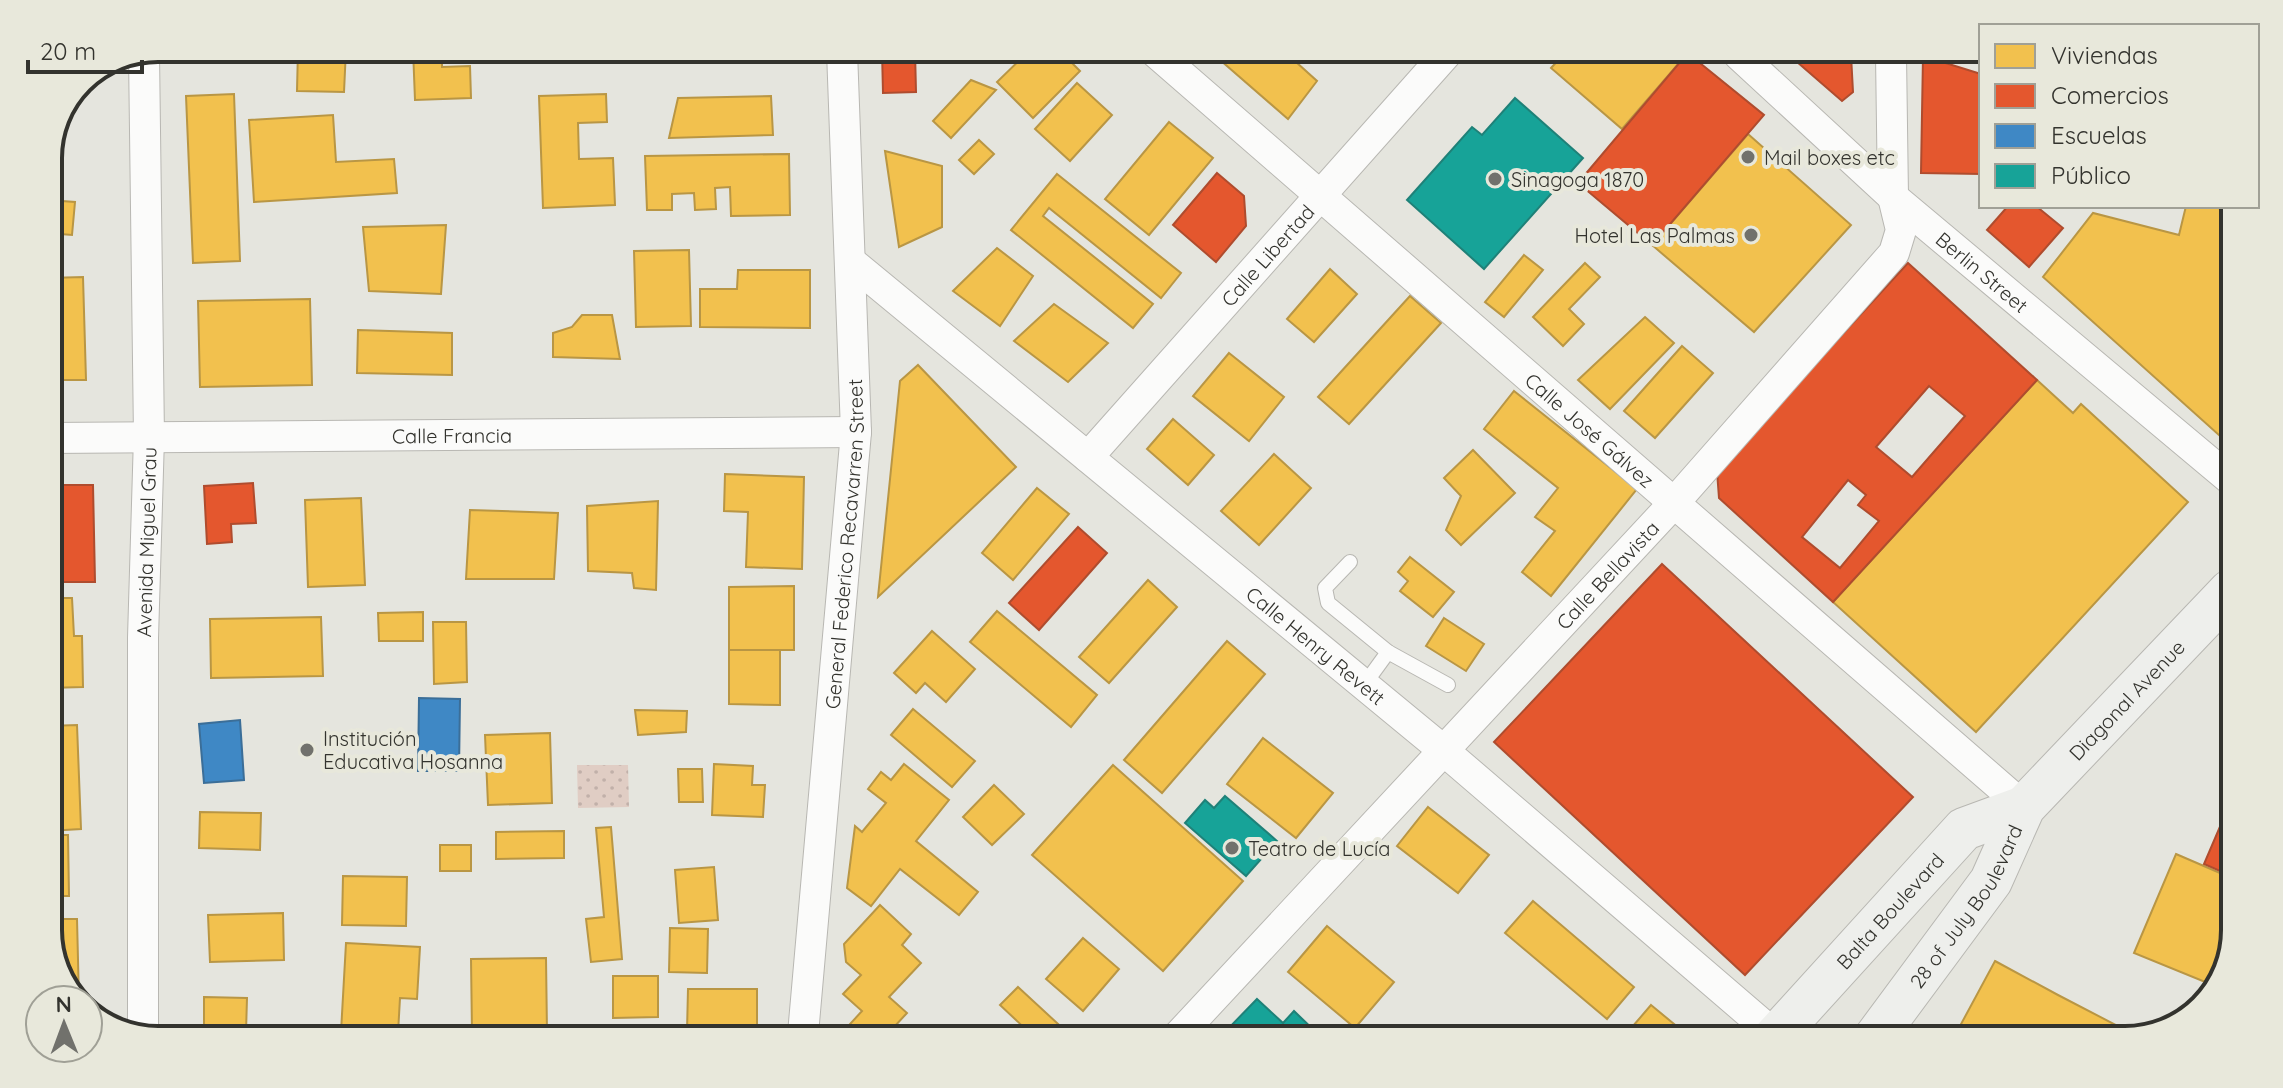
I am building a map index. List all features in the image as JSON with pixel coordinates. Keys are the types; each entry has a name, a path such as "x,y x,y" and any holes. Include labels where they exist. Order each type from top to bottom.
{"main road":[{"name":"Diagonal Avenue","path":"2024,807 2221,600"},
{"name":"Balta Boulevard","path":"1785,1026 1964,829 2024,807"},
{"name":"28 of July Boulevard","path":"1884,1026 1991,881 2024,807"}],"street":[{"name":"General Federico Recavarren Street","path":"804,1026 856,432 842,62"},
{"name":"Calle José Gálvez","path":"1166,62 2024,807"},
{"name":"Calle Libertad","path":"1088,457 1439,62"},
{"name":"Berlin Street","path":"1747,62 1893,197 2221,472"},
{"name":"Calle Bellavista","path":"1187,1026 1673,504 1894,253 1901,230 1893,197 1891,62"},
{"name":"Avenida Miguel Grau","path":"143,1024 143,638 149,437 144,64"},
{"name":"Calle Henry Revett","path":"850,261 1443,750 1762,1026"},
{"name":"Calle Francia","path":"62,438 856,432"}],"lane":[{"path":"1350,562 1325,588 1328,603 1388,652 1448,685"},
{"path":"1364,685 1388,652"}],"shaded area":[{"path":"577,765 628,765 629,807 578,808"}],"building: Viviendas":[{"path":"298,62 345,62 344,92 297,91"},
{"path":"414,62 442,62 442,67 470,66 471,98 415,100"},
{"path":"1018,62 1071,62 1080,71 1033,118 997,82"},
{"path":"1222,62 1296,62 1317,81 1288,119"},
{"path":"1557,62 1680,62 1622,129 1551,68"},
{"path":"971,80 996,90 951,138 933,121"},
{"path":"1077,83 1112,115 1070,161 1035,129"},
{"path":"234,94 240,261 193,263 186,96"},
{"path":"606,94 607,122 578,123 579,159 613,158 615,205 543,208 539,96"},
{"path":"771,96 773,135 669,138 678,98"},
{"path":"333,115 336,162 394,159 397,193 254,202 249,120"},
{"path":"1169,122 1213,158 1149,235 1105,199"},
{"name":"Hotel Las Palmas","path":"1748,134 1851,225 1754,332 1652,245"},
{"path":"979,140 994,154 974,174 959,160"},
{"path":"885,151 942,166 942,227 899,247"},
{"path":"789,154 790,215 731,216 730,187 715,188 716,209 695,210 694,193 672,194 672,210 647,210 645,156"},
{"path":"1057,174 1181,273 1161,298 1049,208 1043,216 1153,304 1133,328 1011,230"},
{"path":"62,201 75,202 72,235 62,234"},
{"path":"2186,208 2221,209 2220,436 2043,277 2093,213 2179,235"},
{"path":"446,225 441,294 369,291 363,227"},
{"path":"997,248 1033,276 1000,326 953,291"},
{"path":"689,250 691,326 636,327 634,251"},
{"path":"1524,255 1543,270 1504,317 1485,302"},
{"path":"1585,263 1600,277 1569,309 1584,324 1563,346 1533,317"},
{"path":"1330,269 1357,294 1314,342 1287,319"},
{"path":"738,270 810,270 810,328 700,327 700,289 737,289"},
{"path":"83,277 86,380 62,380 62,278"},
{"path":"1410,296 1441,323 1349,424 1318,397"},
{"path":"310,299 312,385 200,387 198,301"},
{"path":"1054,304 1108,343 1068,382 1014,341"},
{"path":"582,315 612,315 620,359 553,357 553,333 572,327"},
{"path":"1645,317 1674,343 1610,409 1578,380"},
{"path":"358,330 452,333 452,375 357,373"},
{"path":"1682,346 1713,373 1655,438 1624,411"},
{"path":"1229,353 1284,397 1249,441 1193,396"},
{"path":"918,365 1016,467 878,597 900,381"},
{"path":"2037,380 2073,413 2081,404 2188,502 1976,732 1833,602"},
{"path":"1514,391 1637,489 1551,596 1522,572 1555,531 1535,517 1558,488 1484,429"},
{"path":"1173,419 1214,455 1188,485 1147,449"},
{"path":"1473,450 1515,493 1461,545 1446,530 1461,496 1444,478"},
{"path":"1274,454 1311,488 1259,545 1221,511"},
{"path":"725,474 804,477 802,569 746,567 748,512 724,511"},
{"path":"1037,488 1069,514 1013,580 982,553"},
{"path":"361,498 365,585 308,587 305,500"},
{"path":"658,501 656,590 634,588 632,573 588,571 587,506"},
{"path":"470,510 558,513 554,579 466,579"},
{"path":"1410,557 1454,592 1433,617 1400,591 1408,581 1398,572"},
{"path":"1148,580 1177,607 1109,683 1079,657"},
{"path":"794,586 794,650 729,650 729,587"},
{"path":"62,598 72,598 74,636 82,636 83,687 62,688"},
{"path":"997,611 1097,695 1071,727 970,642"},
{"path":"423,612 423,641 379,641 378,613"},
{"path":"321,617 323,676 211,678 210,619"},
{"path":"1444,618 1484,644 1466,671 1426,646"},
{"path":"433,622 466,622 467,682 434,684"},
{"path":"932,631 975,669 946,702 925,683 916,693 894,673"},
{"path":"1227,641 1265,674 1162,793 1124,760"},
{"path":"729,650 780,650 780,705 729,704"},
{"path":"913,709 975,761 952,787 891,735"},
{"path":"635,710 687,711 686,732 638,735"},
{"path":"77,725 81,829 62,830 62,726"},
{"path":"550,733 552,803 488,805 485,735"},
{"path":"1263,738 1333,793 1296,838 1227,784"},
{"path":"714,764 753,766 752,785 765,785 763,817 712,815"},
{"path":"904,764 949,800 916,841 978,892 959,915 900,869 871,906 847,888 855,826 862,832 886,803 868,789 881,772 891,780"},
{"path":"1113,765 1243,881 1163,971 1032,855"},
{"path":"678,769 702,769 703,802 679,802"},
{"path":"994,785 1024,814 992,845 963,817"},
{"path":"1428,807 1489,855 1458,893 1397,846"},
{"path":"200,812 261,813 260,850 199,848"},
{"path":"611,827 622,959 591,962 586,919 604,917 596,828"},
{"path":"564,831 564,858 496,859 496,832"},
{"path":"62,835 68,835 69,896 62,896"},
{"path":"440,845 471,845 471,871 440,871"},
{"path":"2176,854 2221,873 2219,948 2205,982 2134,953"},
{"path":"714,867 718,920 679,923 675,870"},
{"path":"343,876 407,877 406,926 342,925"},
{"path":"1533,901 1634,987 1607,1019 1505,933"},
{"path":"880,905 911,934 902,945 921,963 889,997 907,1013 895,1026 848,1026 862,1011 843,994 861,975 846,962 844,944"},
{"path":"283,913 284,960 210,962 208,915"},
{"path":"62,919 77,919 79,984 67,961"},
{"path":"1327,926 1394,982 1357,1026 1353,1026 1288,972"},
{"path":"670,928 708,929 707,973 669,972"},
{"path":"1083,938 1119,969 1083,1011 1046,979"},
{"path":"346,943 420,947 417,999 400,998 398,1026 341,1026"},
{"path":"546,958 547,1026 472,1026 471,959"},
{"path":"1995,961 2118,1026 1960,1026"},
{"path":"613,976 658,976 658,1017 613,1018"},
{"path":"1018,987 1060,1026 1022,1026 1000,1005"},
{"path":"688,989 757,989 757,1026 687,1026"},
{"path":"204,997 247,998 246,1026 204,1026"},
{"path":"1651,1005 1676,1026 1633,1026"}],"building: Comercios":[{"path":"882,62 915,62 916,92 883,93"},
{"path":"1680,62 1699,62 1764,115 1652,245 1578,183"},
{"path":"1797,62 1851,62 1853,92 1842,101"},
{"path":"1923,62 1942,62 1979,73 1979,174 1921,173"},
{"path":"1217,173 1244,196 1246,226 1216,262 1173,225"},
{"path":"2006,208 2038,208 2063,228 2029,267 1987,230"},
{"path":"1908,263 2037,380 1833,602 1719,498 1717,471","holes":["1929,386 1965,416 1912,477 1876,447","1848,480 1866,495 1858,505 1879,521 1840,568 1802,537"]},
{"path":"253,483 256,523 231,524 232,542 207,544 204,486"},
{"path":"62,485 93,485 95,582 62,582"},
{"path":"1078,527 1107,553 1039,630 1009,603"},
{"path":"1662,564 1913,797 1745,975 1494,742"},
{"path":"2221,824 2221,871 2204,864"}],"building: Escuelas":[{"path":"419,698 460,699 459,771 418,771"},
{"path":"240,720 244,780 204,783 199,724"}],"building: Público":[{"name":"Sinagoga 1870","path":"1515,98 1583,158 1484,269 1407,200 1472,127 1482,135"},
{"path":"1225,796 1277,841 1246,876 1185,823 1205,800 1214,808"},
{"path":"1257,999 1283,1023 1294,1011 1310,1026 1231,1026"}],"place":[{"name":"Mail boxes etc","path":"1748,157"},
{"name":"Sinagoga 1870","path":"1495,179"},
{"name":"Hotel Las Palmas","path":"1751,235"},
{"name":"Institución Educativa Hosanna","path":"307,750"},
{"name":"Teatro de Lucía","path":"1232,848"}]}
